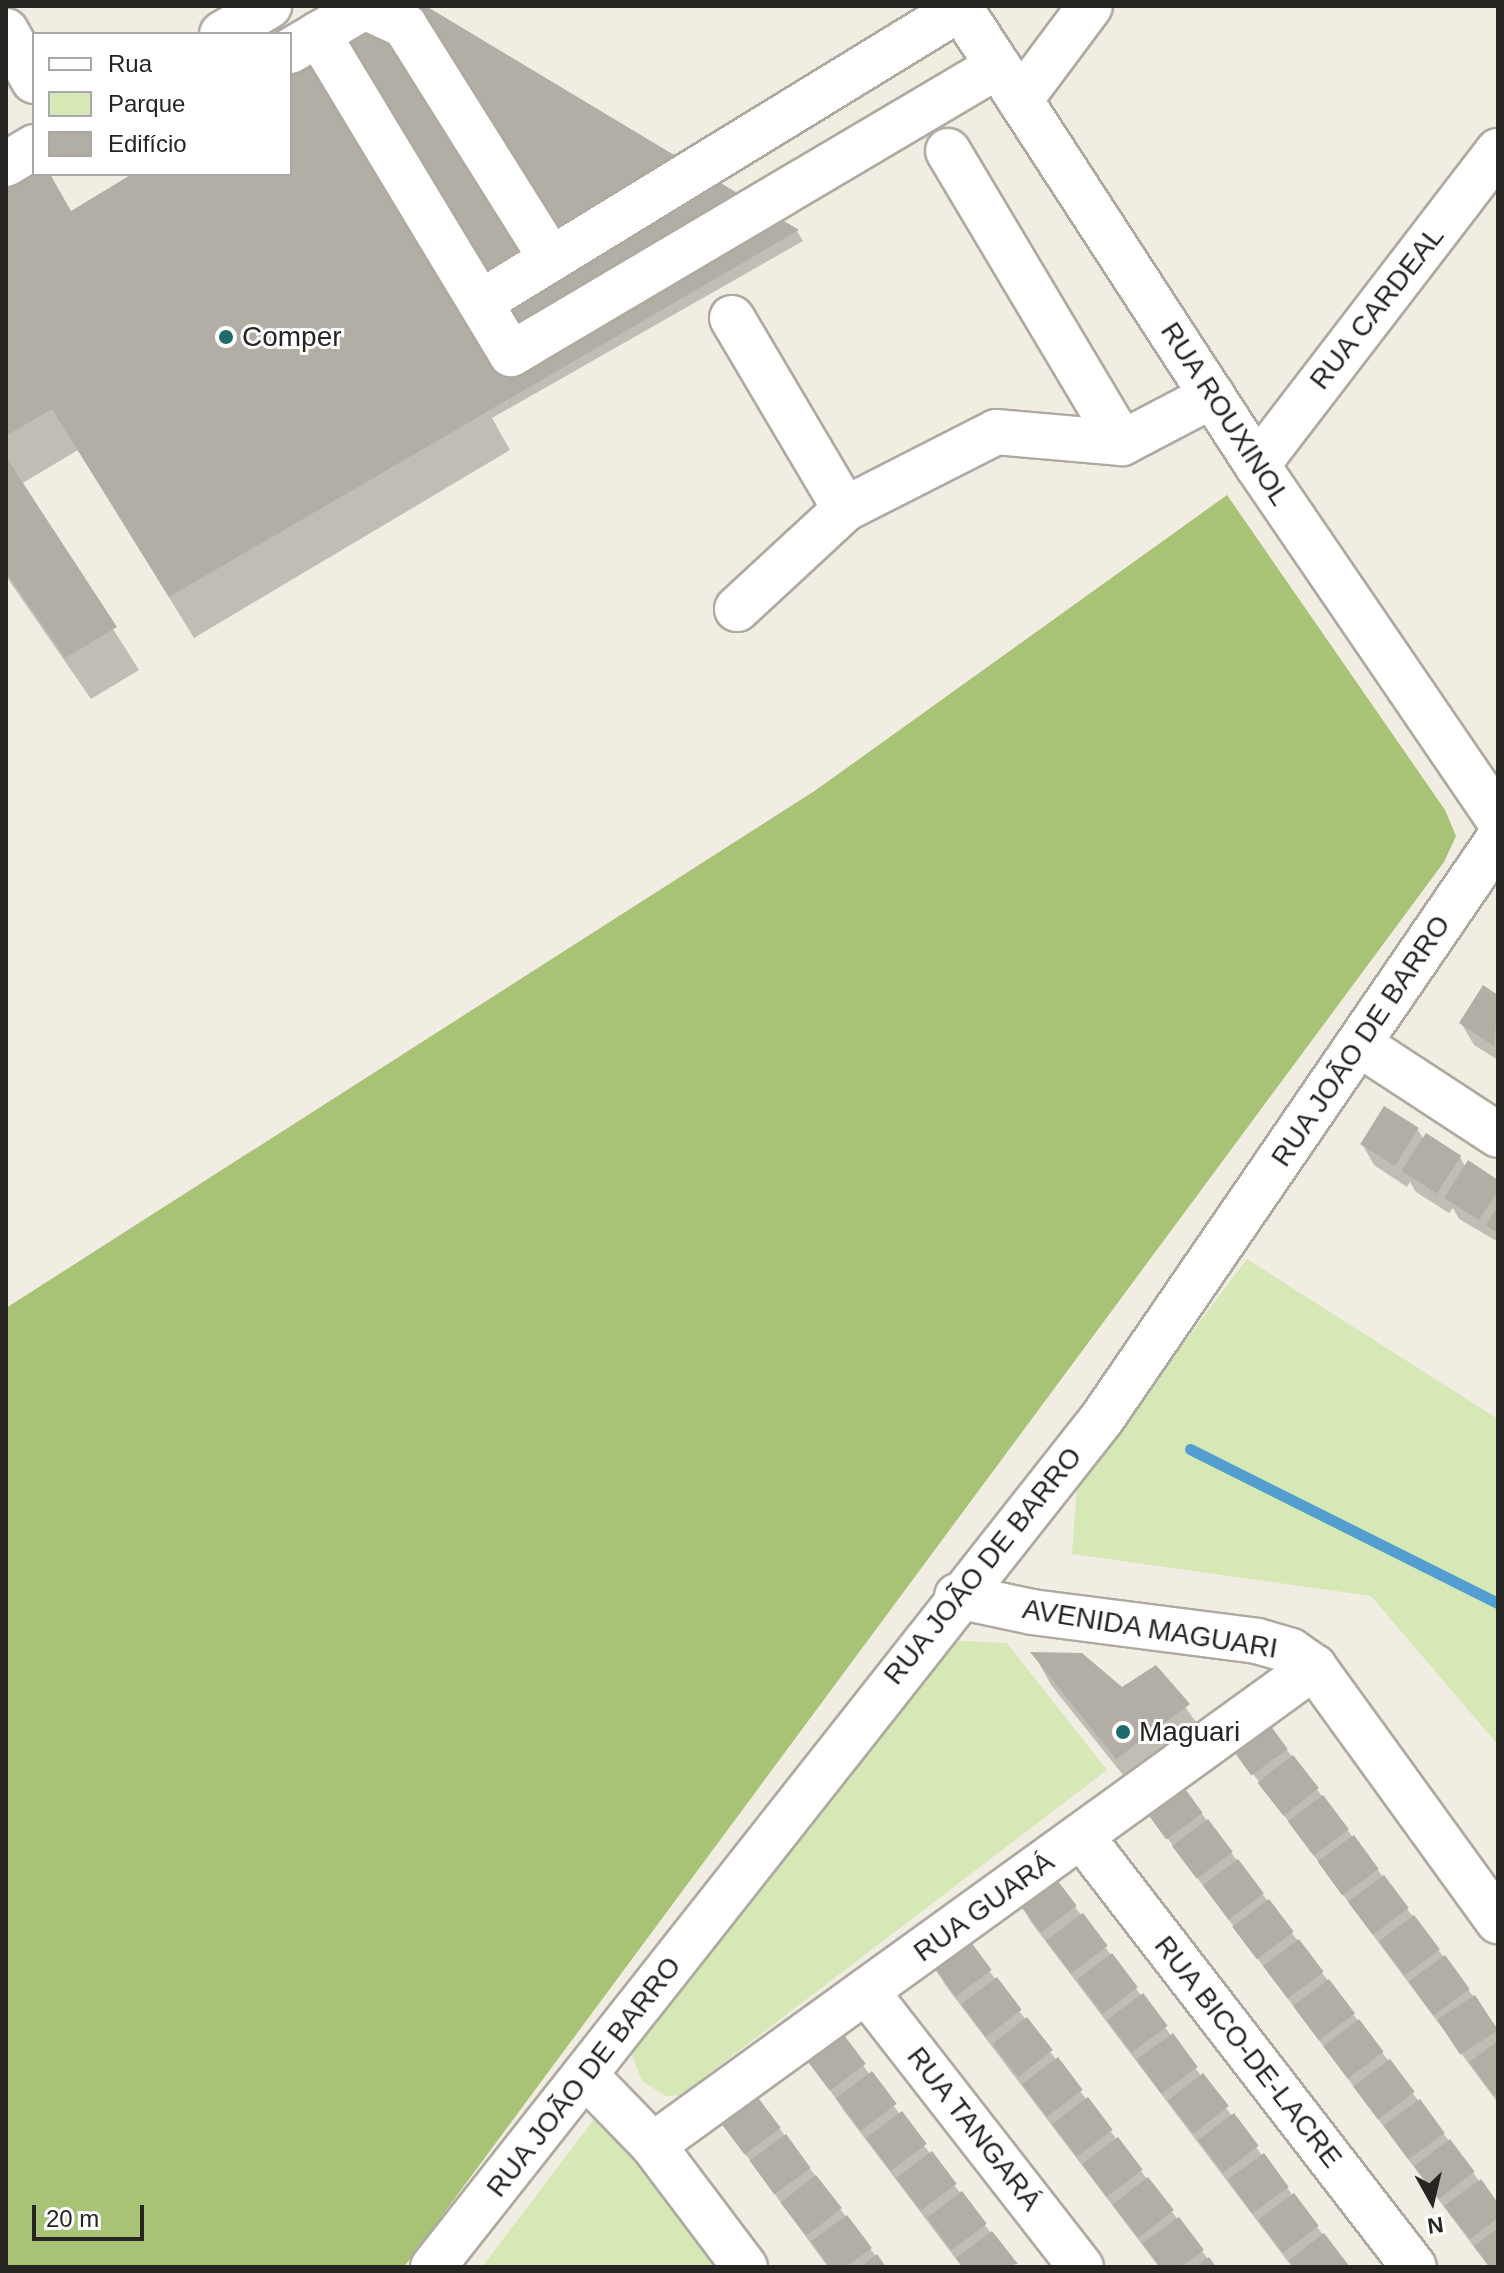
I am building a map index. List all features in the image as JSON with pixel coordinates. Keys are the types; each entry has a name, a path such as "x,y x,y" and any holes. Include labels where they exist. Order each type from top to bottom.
{"street":[{"path":"225,32 269,6"},
{"path":"551,259 405,26 369,9 304,42 481,302 511,354 1009,83 1090,6"},
{"path":"481,302 960,7"},
{"name":"RUA ROUXINOL","path":"960,7 1257,465 1498,818"},
{"path":"6,31 32,77"},
{"path":"6,164 32,148"},
{"path":"948,151 1122,443"},
{"name":"RUA CARDEAL","path":"1257,465 1498,151"},
{"path":"732,318 845,509"},
{"path":"737,609 845,509 996,432 1122,443 1212,396"},
{"name":"RUA JOÃO DE BARRO","path":"433,2267 587,2077 957,1596 1103,1417 1498,840"},
{"path":"1359,1044 1498,1135"},
{"name":"AVENIDA MAGUARI","path":"957,1596 1032,1612 1257,1641 1291,1651 1314,1667 1498,1921"},
{"name":"RUA GUARÁ","path":"653,2145 1314,1667"},
{"name":"RUA BICO-DE-LACRE","path":"1082,1837 1414,2267"},
{"name":"RUA TANGARÁ","path":"866,1991 1081,2267"},
{"path":"587,2077 653,2145 745,2267"}],"green space":[{"path":"1227,495 1445,810 1456,836 1444,862 404,2267 6,2267 6,1308 816,790"},
{"path":"1247,1259 1498,1419 1498,1745 1371,1596 1072,1554 1077,1485"},
{"path":"943,1640 1007,1643 1107,1770 681,2095 666,2096 642,2081 631,2053"},
{"path":"601,2110 727,2267 482,2267"}],"building":[{"path":"388,6 426,6 799,230 169,597 52,409 6,436 6,183 32,168 32,176 51,176 71,211 129,176 292,176 292,61"},
{"path":"6,457 117,627 65,658 6,572"},
{"path":"1483,985 1498,995 1494,1046 1459,1023"},
{"path":"1384,1106 1419,1128 1395,1166 1360,1144"},
{"path":"1426,1133 1461,1156 1437,1194 1401,1171"},
{"path":"1468,1160 1498,1180 1498,1191 1479,1220 1444,1198"},
{"path":"1498,1206 1498,1233 1486,1225"},
{"name":"Maguari","path":"1030,1652 1082,1653 1122,1687 1156,1665 1190,1704 1116,1759"},
{"path":"1263,1715 1288,1749 1251,1775 1227,1741"},
{"path":"1293,1755 1319,1788 1283,1816 1258,1783"},
{"path":"1178,1779 1203,1813 1166,1839 1142,1805"},
{"path":"1323,1795 1349,1829 1314,1856 1288,1821"},
{"path":"1208,1819 1233,1852 1197,1879 1172,1846"},
{"path":"1354,1835 1379,1869 1342,1895 1318,1861"},
{"path":"1238,1859 1264,1893 1229,1920 1203,1885"},
{"path":"1052,1873 1077,1906 1041,1933 1016,1900"},
{"path":"1384,1875 1409,1908 1373,1935 1348,1902"},
{"path":"1269,1899 1294,1932 1257,1959 1232,1927"},
{"path":"1083,1913 1108,1946 1071,1973 1046,1941"},
{"path":"1414,1915 1440,1949 1405,1976 1379,1941"},
{"path":"967,1937 992,1970 956,1997 931,1964"},
{"path":"1299,1939 1324,1972 1288,1999 1263,1966"},
{"path":"1112,1953 1138,1987 1103,2014 1077,1979"},
{"path":"1445,1955 1470,1989 1433,2015 1409,1981"},
{"path":"997,1977 1022,2010 986,2037 961,2004"},
{"path":"1329,1979 1355,2013 1319,2040 1293,2006"},
{"path":"1143,1993 1168,2026 1132,2053 1107,2020"},
{"path":"1475,1995 1498,2030 1460,2055 1437,2020"},
{"path":"1027,2017 1053,2050 1018,2077 992,2044"},
{"path":"1359,2019 1384,2052 1348,2079 1323,2046"},
{"path":"841,2031 866,2064 830,2091 805,2058"},
{"path":"1173,2033 1198,2067 1161,2093 1137,2059"},
{"path":"1498,2041 1498,2093 1494,2096 1469,2062"},
{"path":"1058,2057 1083,2090 1047,2117 1022,2084"},
{"path":"1390,2059 1415,2092 1378,2119 1353,2087"},
{"path":"872,2071 897,2104 861,2131 836,2098"},
{"path":"1203,2073 1229,2106 1193,2134 1168,2101"},
{"path":"756,2095 781,2128 745,2155 720,2122"},
{"path":"1088,2097 1113,2130 1077,2157 1052,2124"},
{"path":"1420,2099 1445,2133 1408,2159 1384,2125"},
{"path":"902,2111 927,2144 891,2171 866,2138"},
{"path":"1234,2113 1259,2146 1223,2173 1198,2140"},
{"path":"786,2134 811,2168 774,2194 750,2160"},
{"path":"1118,2137 1143,2170 1107,2197 1082,2164"},
{"path":"1450,2139 1475,2172 1439,2199 1414,2166"},
{"path":"932,2151 957,2184 921,2211 896,2178"},
{"path":"1264,2153 1289,2187 1252,2213 1228,2179"},
{"path":"816,2175 842,2208 806,2236 781,2203"},
{"path":"1148,2177 1174,2210 1138,2238 1113,2205"},
{"path":"1481,2179 1498,2203 1498,2218 1470,2239 1444,2206"},
{"path":"962,2191 987,2224 952,2250 927,2217"},
{"path":"1294,2193 1319,2226 1283,2253 1258,2220"},
{"path":"847,2215 872,2248 846,2267 830,2267 811,2241"},
{"path":"1179,2217 1204,2250 1181,2267 1160,2267 1142,2243"},
{"path":"1498,2228 1498,2267 1490,2267 1474,2246"},
{"path":"992,2231 1018,2264 963,2267 956,2258"},
{"path":"1324,2233 1350,2267 1294,2267 1289,2260"},
{"path":"877,2254 886,2267 860,2267"},
{"path":"1209,2257 1216,2267 1195,2267"}],"waterway":[{"path":"1190,1449 1498,1603"}],"place":[{"name":"Comper","path":"226,337"},
{"name":"Maguari","path":"1123,1732"}]}
